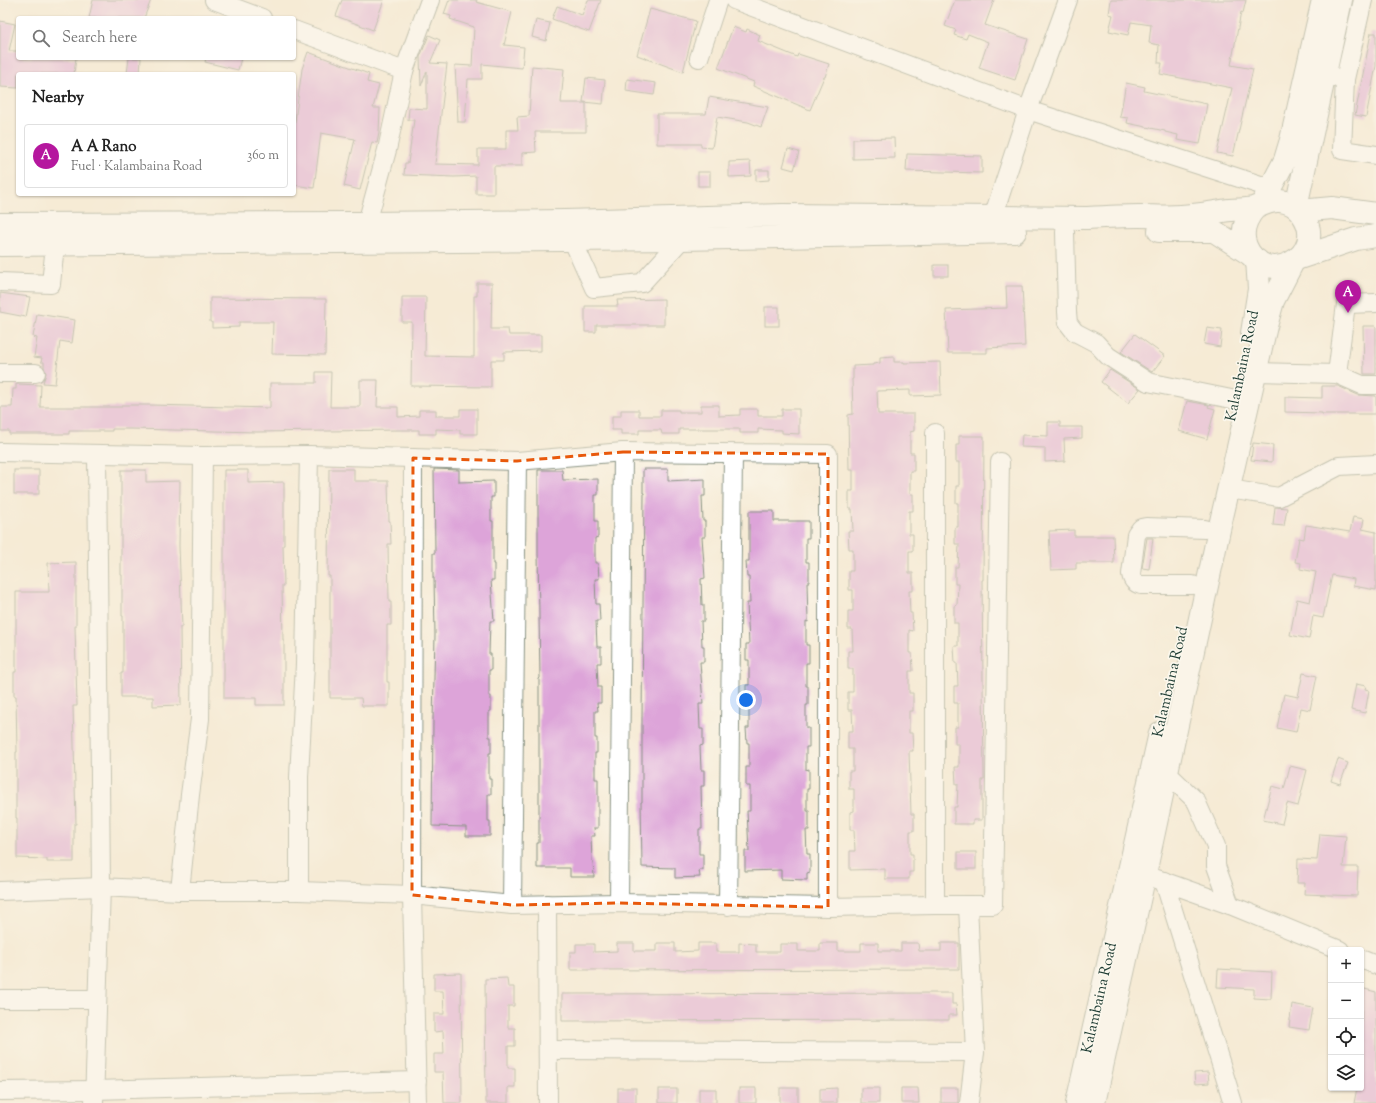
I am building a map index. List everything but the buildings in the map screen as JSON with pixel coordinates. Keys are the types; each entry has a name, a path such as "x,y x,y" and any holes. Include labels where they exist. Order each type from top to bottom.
{"main road":[{"path":"1254,258 1246,246 1243,235 1245,225 1249,215 1263,200 1285,160 1291,140 1322,0"},
{"path":"1298,209 1340,0"},
{"path":"0,224 565,222 782,215 1087,218 1182,216 1263,200 1279,200 1288,202 1298,209 1306,219 1309,229 1309,240 1305,250 1296,260"},
{"path":"1298,209 1332,208 1376,214"},
{"path":"0,245 682,239 866,234 1214,231 1254,258 1271,266 1279,267 1356,239 1376,236"},
{"name":"Kalambaina Road","path":"1077,1103 1205,529 1248,354 1259,289 1254,258"},
{"name":"Kalambaina Road","path":"1094,1103 1155,878 1167,773 1266,326 1273,301 1296,260"}],"street":[{"path":"214,0 257,16"},
{"path":"367,223 387,150 404,71 430,0"},
{"path":"700,58 718,0"},
{"path":"734,0 1263,200"},
{"path":"993,217 1028,110 1068,0"},
{"path":"1363,0 1345,79 1342,150 1376,155"},
{"path":"296,31 404,71"},
{"path":"1324,76 1345,79"},
{"path":"1065,232 1067,312 1068,323 1074,332 1096,343 1108,356 1148,382 1236,400"},
{"path":"572,239 594,288 642,283 682,239"},
{"path":"0,282 51,284 55,244"},
{"path":"1337,374 1346,304 1376,303"},
{"path":"1256,372 1337,374 1362,385 1376,385"},
{"path":"0,373 36,373"},
{"path":"935,433 935,904"},
{"path":"0,452 203,456 309,455 518,461 623,452 828,454 828,907"},
{"path":"620,903 623,452"},
{"path":"94,1097 100,887 97,454"},
{"path":"728,906 733,454"},
{"path":"299,891 299,777 305,664 309,455"},
{"path":"180,891 200,719 203,456"},
{"path":"413,458 412,895 417,1103"},
{"path":"512,905 518,461"},
{"path":"0,891 100,887 180,891 299,891 412,895 512,905 620,903 828,907 935,904 968,906 993,905 1000,462"},
{"path":"1229,489 1279,497 1339,466 1376,464"},
{"path":"1193,585 1141,585 1132,580 1136,535 1141,528 1146,527 1205,529"},
{"path":"1167,773 1196,801 1216,846 1216,866 1230,905"},
{"path":"1155,878 1230,905 1333,947"},
{"path":"1155,878 1233,1103"},
{"path":"547,904 549,1050 548,1103"},
{"path":"968,906 975,1052 970,1103"},
{"path":"1364,960 1376,965"},
{"path":"0,999 97,999"},
{"path":"549,1050 975,1052"},
{"path":"0,1091 94,1097 417,1081"}],"highlighted area":[{"path":"623,452 828,454 828,907 619,903 512,905 412,895 413,458 517,461"}],"place":[{"name":"A A Rano","path":"1348,313"}]}
